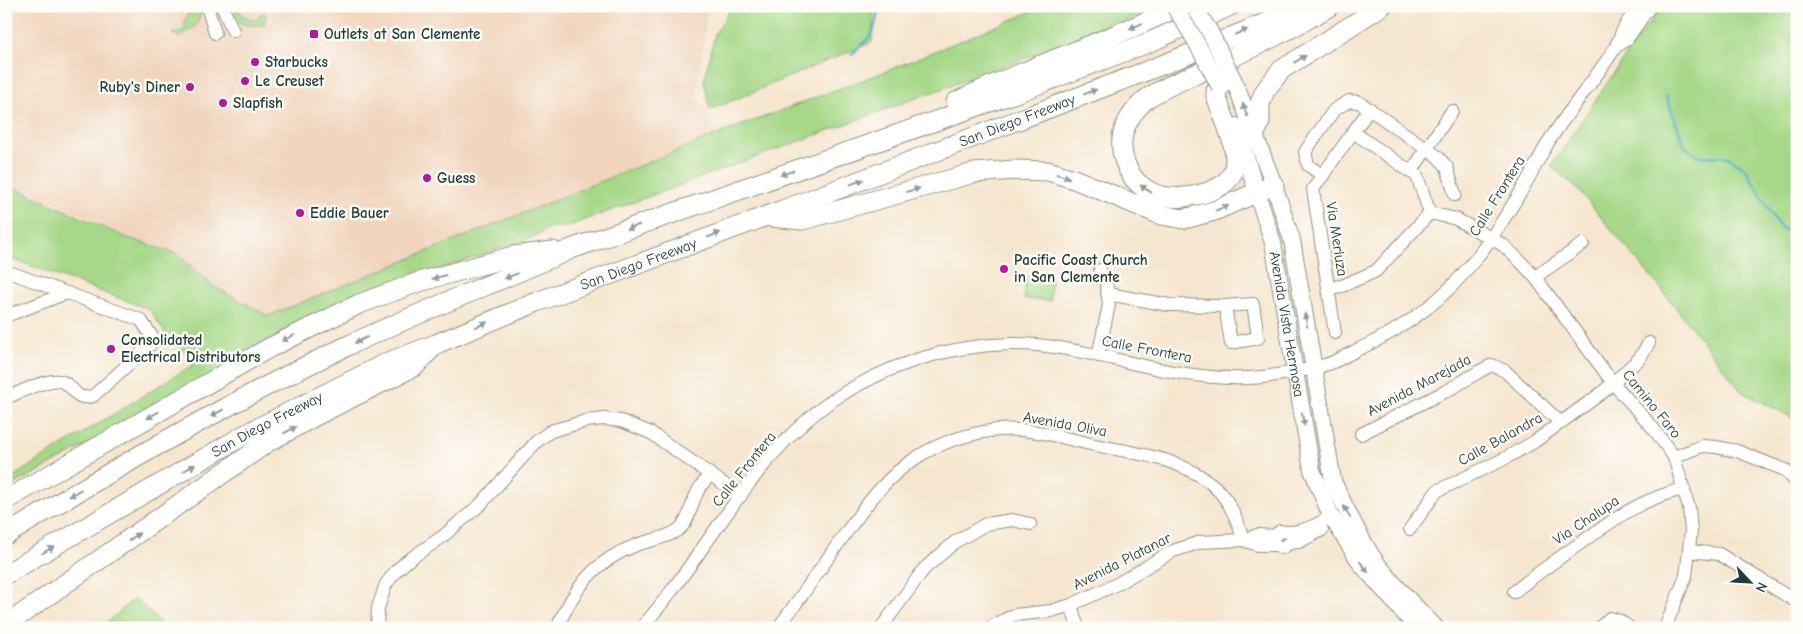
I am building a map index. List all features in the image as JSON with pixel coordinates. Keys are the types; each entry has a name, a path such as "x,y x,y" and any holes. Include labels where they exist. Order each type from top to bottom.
{"highway":[{"path":"882,139 971,95 1180,6"},
{"name":"San Diego Freeway","path":"6,535 127,462 280,379 402,321 572,249 1018,92 1141,45 1230,6"},
{"name":"San Diego Freeway","path":"6,574 246,434 386,363 536,302 1167,63 1263,24 1296,6"},
{"path":"1227,85 1216,91 1235,152 1236,164 1233,174 1226,183 1192,196 1172,198 1158,196 1146,190 1135,181 1129,172 1123,156 1121,142 1124,129 1130,117 1146,99 1244,52 1330,6"},
{"path":"1254,136 1260,122 1260,103 1264,91 1281,70 1382,6"},
{"path":"764,216 803,220 974,173 1016,170 1048,171 1074,179 1161,215 1184,218 1214,211 1266,189"},
{"path":"6,500 269,348 359,304 419,282 514,256 572,249"},
{"path":"6,626 268,442 415,366 436,344"}],"main road":[{"name":"Avenida Vista Hermosa","path":"1174,6 1227,85 1254,136 1266,189 1273,243 1312,470 1333,520 1361,564 1417,628"},
{"name":"Avenida Vista Hermosa","path":"1194,6 1210,32 1227,85 1233,116 1266,189 1292,240 1333,481 1345,508 1371,554 1436,628"}],"street":[{"path":"207,6 215,33"},
{"path":"222,6 233,31"},
{"name":"Calle Frontera","path":"641,628 665,601 771,458 801,426 834,400 885,372 937,352 974,346 1013,344 1043,346 1214,377 1249,378 1315,368 1329,364 1398,329 1452,288 1491,238 1518,197 1549,142 1615,48 1624,28 1639,6"},
{"name":"Calle Frontera","path":"1615,48 1627,39 1650,6"},
{"path":"1323,176 1308,165 1305,152 1334,110 1349,101 1358,102 1437,156 1447,167 1455,195"},
{"name":"Via Merluza","path":"1335,333 1313,189 1370,110"},
{"path":"1411,172 1452,112"},
{"path":"1328,288 1342,286 1376,271 1430,213 1417,176 1353,132"},
{"name":"Camino Faro","path":"1430,213 1456,219 1491,238 1508,250 1534,277 1613,383 1654,428 1674,457 1689,508 1689,551 1686,576 1665,628"},
{"path":"1534,277 1583,244"},
{"path":"1098,356 1108,305 1106,282 1100,270"},
{"path":"6,271 141,320 153,338 150,344 93,396 86,398 78,396 68,385 58,380 48,381 6,398"},
{"path":"6,316 67,293"},
{"path":"1108,294 1169,305 1225,306 1253,304 1258,338 1231,343 1225,306"},
{"name":"Calle Balandra","path":"1410,529 1437,491 1534,442 1613,383 1639,359 1649,343"},
{"name":"Avenida Marejada","path":"1361,434 1452,388 1492,365 1505,371 1561,423"},
{"path":"377,628 378,608 386,584 396,571 407,561 442,537 480,505 537,441 551,431 586,421 604,419 621,421 651,433 741,496"},
{"name":"Avenida Oliva","path":"785,626 870,499 894,474 920,455 960,438 998,430 1033,431 1158,458 1181,466 1210,482 1225,498 1238,523 1243,540"},
{"path":"1674,457 1702,446 1723,448 1737,451 1785,470 1797,482"},
{"path":"557,628 575,592 599,566 625,550 665,536 682,526 688,517 696,495 710,474"},
{"name":"Via Chalupa","path":"1514,592 1533,576 1630,508 1650,499 1684,489"},
{"path":"880,628 924,569 955,542 986,524 1012,520 1030,524"},
{"name":"Avenida Platanar","path":"989,628 1014,616 1051,611 1070,605 1117,584 1173,551 1201,542 1243,540 1258,545 1275,540 1280,531 1288,538 1333,520"},
{"path":"1689,551 1719,554 1797,602"},
{"path":"1070,605 1078,628"},
{"path":"1599,628 1610,618 1620,621 1630,628"}],"shaded area":[{"path":"6,6 708,6 697,96 716,135 268,316 96,221 6,183"}],"green space":[{"path":"194,6 201,6 200,17 195,26 179,37 172,34 186,29 184,23 190,11 195,9"},
{"path":"228,6 236,6 245,17 251,19 259,20 260,14 266,14 264,25 247,25 238,21 234,18"},
{"path":"732,6 874,6 872,42 710,110 704,81 715,34"},
{"path":"1045,6 1164,7 566,227 550,227 534,237 355,298 6,489 6,481 199,361 189,356 166,334 149,309 6,257 6,184 125,237 177,254 213,286 268,316 716,135 889,70"},
{"path":"1663,6 1797,6 1797,420 1742,392 1658,285 1575,186 1551,167 1636,40"},
{"path":"1028,277 1051,279 1050,301 1024,299 1025,280"},
{"path":"135,598 166,628 100,628 102,627"}],"waterway":[{"path":"852,54 872,34 876,23 878,6"},
{"path":"1666,96 1685,147 1699,156 1729,157 1746,169 1778,225 1797,238"}],"place":[{"name":"Outlets at San Clemente","path":"314,34"},
{"name":"Starbucks","path":"255,62"},
{"name":"Le Creuset","path":"245,81"},
{"name":"Ruby's Diner","path":"190,87"},
{"name":"Slapfish","path":"223,103"},
{"name":"Guess","path":"427,178"},
{"name":"Eddie Bauer","path":"300,213"},
{"name":"Pacific Coast Church in San Clemente","path":"1004,269"},
{"name":"Consolidated Electrical Distributors","path":"111,349"}]}
